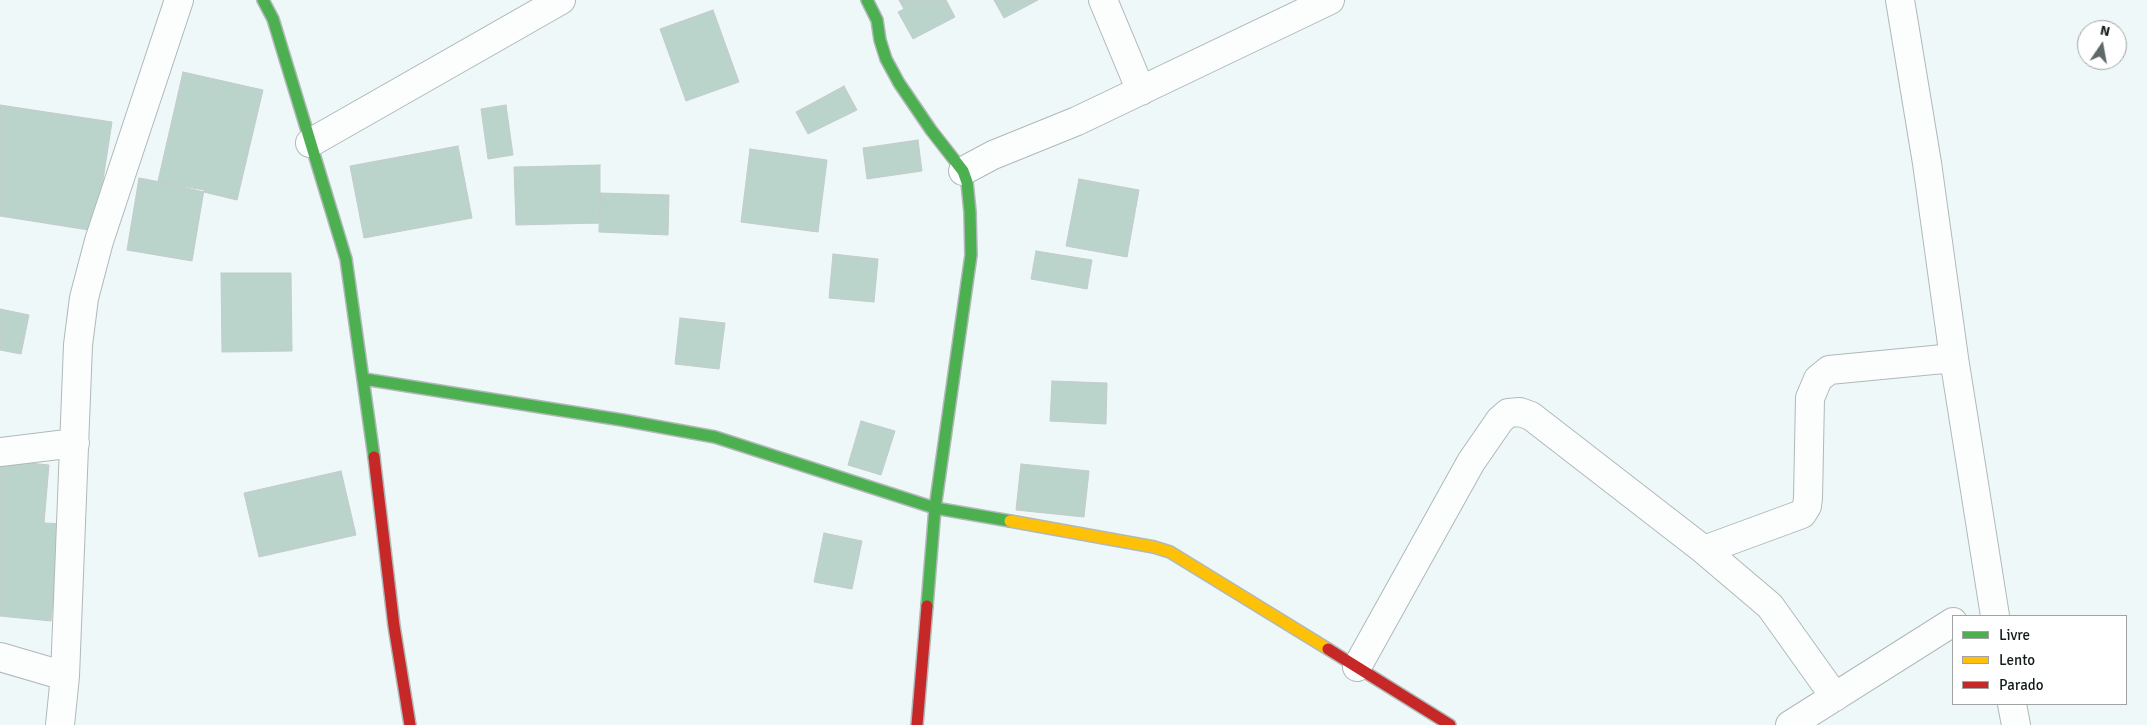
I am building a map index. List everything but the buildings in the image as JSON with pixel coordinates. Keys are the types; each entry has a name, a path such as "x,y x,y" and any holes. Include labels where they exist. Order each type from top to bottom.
{"street":[{"path":"60,725 65,676 78,345 84,298 99,241 179,0"},
{"path":"263,0 273,19 346,259 364,379 394,626 410,725"},
{"path":"310,143 559,0"},
{"path":"867,0 877,20 880,40 886,59 899,83 936,137 963,171 967,182 971,255 936,508 917,725"},
{"path":"1103,0 1141,91"},
{"path":"963,171 993,155 1077,121 1330,0"},
{"path":"1900,0 1927,163 1954,358 1993,606 1964,615"},
{"path":"1704,550 1802,514 1807,506 1808,498 1810,398 1818,379 1829,370 1954,358"},
{"path":"364,379 622,420 715,437 936,508 1154,547 1170,552 1450,725"},
{"path":"1357,667 1472,462 1500,420 1508,413 1520,412 1531,416 1704,550 1770,606 1835,697"},
{"path":"0,452 75,443"},
{"path":"1790,725 1952,623"},
{"path":"0,657 65,676"},
{"path":"2012,705 2016,725"}],"traffic: fast":[{"path":"263,0 273,19 346,259 374,457"},
{"path":"867,0 877,20 880,40 886,59 899,83 931,130 963,171 967,182 970,212 971,255 935,508 927,606"},
{"path":"364,379 622,420 715,437 935,508 1010,521"}],"traffic: slow":[{"path":"1010,521 1154,547 1170,552 1328,649"}],"traffic: jam":[{"path":"374,457 394,626 410,725"},
{"path":"917,725 927,606"},
{"path":"1328,649 1450,725"}]}
